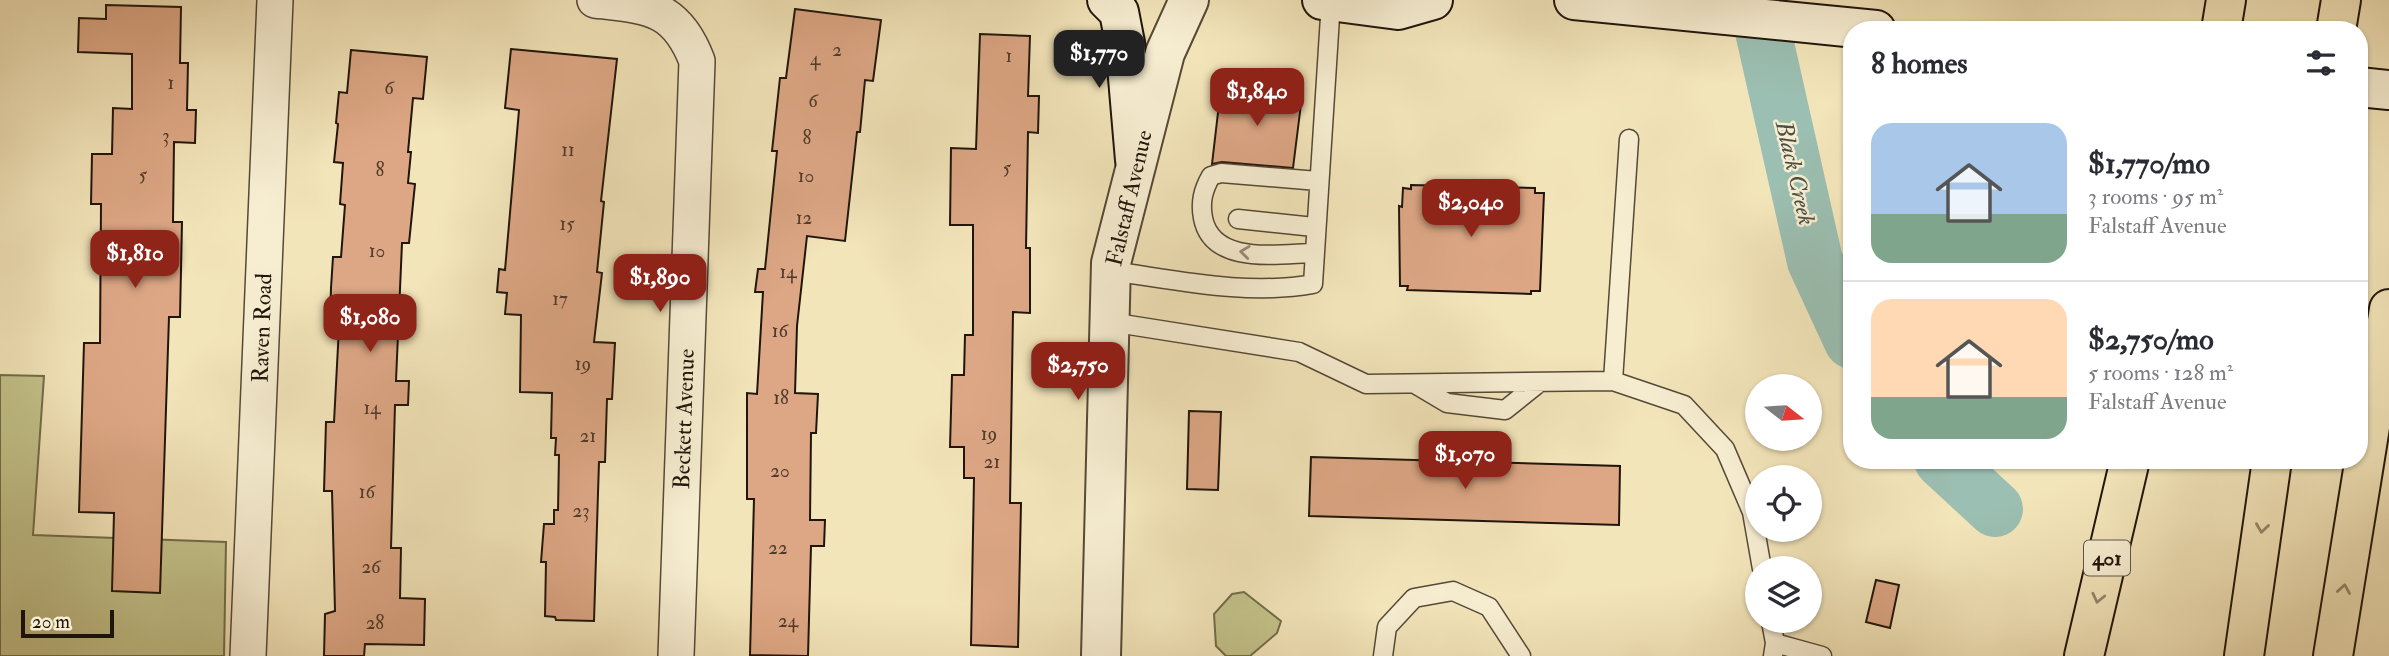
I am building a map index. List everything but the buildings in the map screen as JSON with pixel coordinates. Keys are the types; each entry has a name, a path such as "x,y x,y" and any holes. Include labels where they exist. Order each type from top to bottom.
{"highway":[{"path":"2368,439 2389,309"},
{"name":"401","path":"2084,656 2128,469"},
{"path":"2244,656 2271,469"},
{"path":"2333,656 2363,469"}],"street":[{"name":"Raven Road","path":"248,656 275,0"},
{"name":"Beckett Avenue","path":"595,0 654,9 664,14 688,38 697,61 676,656"},
{"path":"1107,0 1119,12 1125,43 1135,160"},
{"name":"Falstaff Avenue","path":"1101,656 1111,271 1135,160 1165,53 1189,0"},
{"path":"1327,1 1398,10 1433,0"},
{"path":"1574,0 1843,26"},
{"path":"2368,88 2389,90"}],"lane":[{"path":"1111,271 1222,286 1290,288 1313,284 1327,1"},
{"path":"1613,381 1629,139"},
{"path":"1313,253 1258,254 1218,245 1207,236 1200,206 1211,176 1221,173 1318,181"},
{"path":"1238,219 1314,227"},
{"path":"1110,322 1298,352 1366,384 1613,381 1684,405 1725,449 1752,512 1760,556"},
{"path":"1415,384 1447,403 1505,410 1540,382"},
{"path":"1383,656 1387,627 1414,598 1453,591 1489,607 1521,656"},
{"path":"1774,649 1822,656"}],"shaded area":[{"path":"0,375 44,376 33,535 226,542 224,656 0,656"},
{"path":"1244,592 1281,621 1277,633 1250,656 1226,656 1216,646 1214,614 1232,594"}],"waterway":[{"name":"Black Creek","path":"1756,0 1815,261 1843,322"},
{"name":"Black Creek","path":"1952,469 1995,509"}]}
